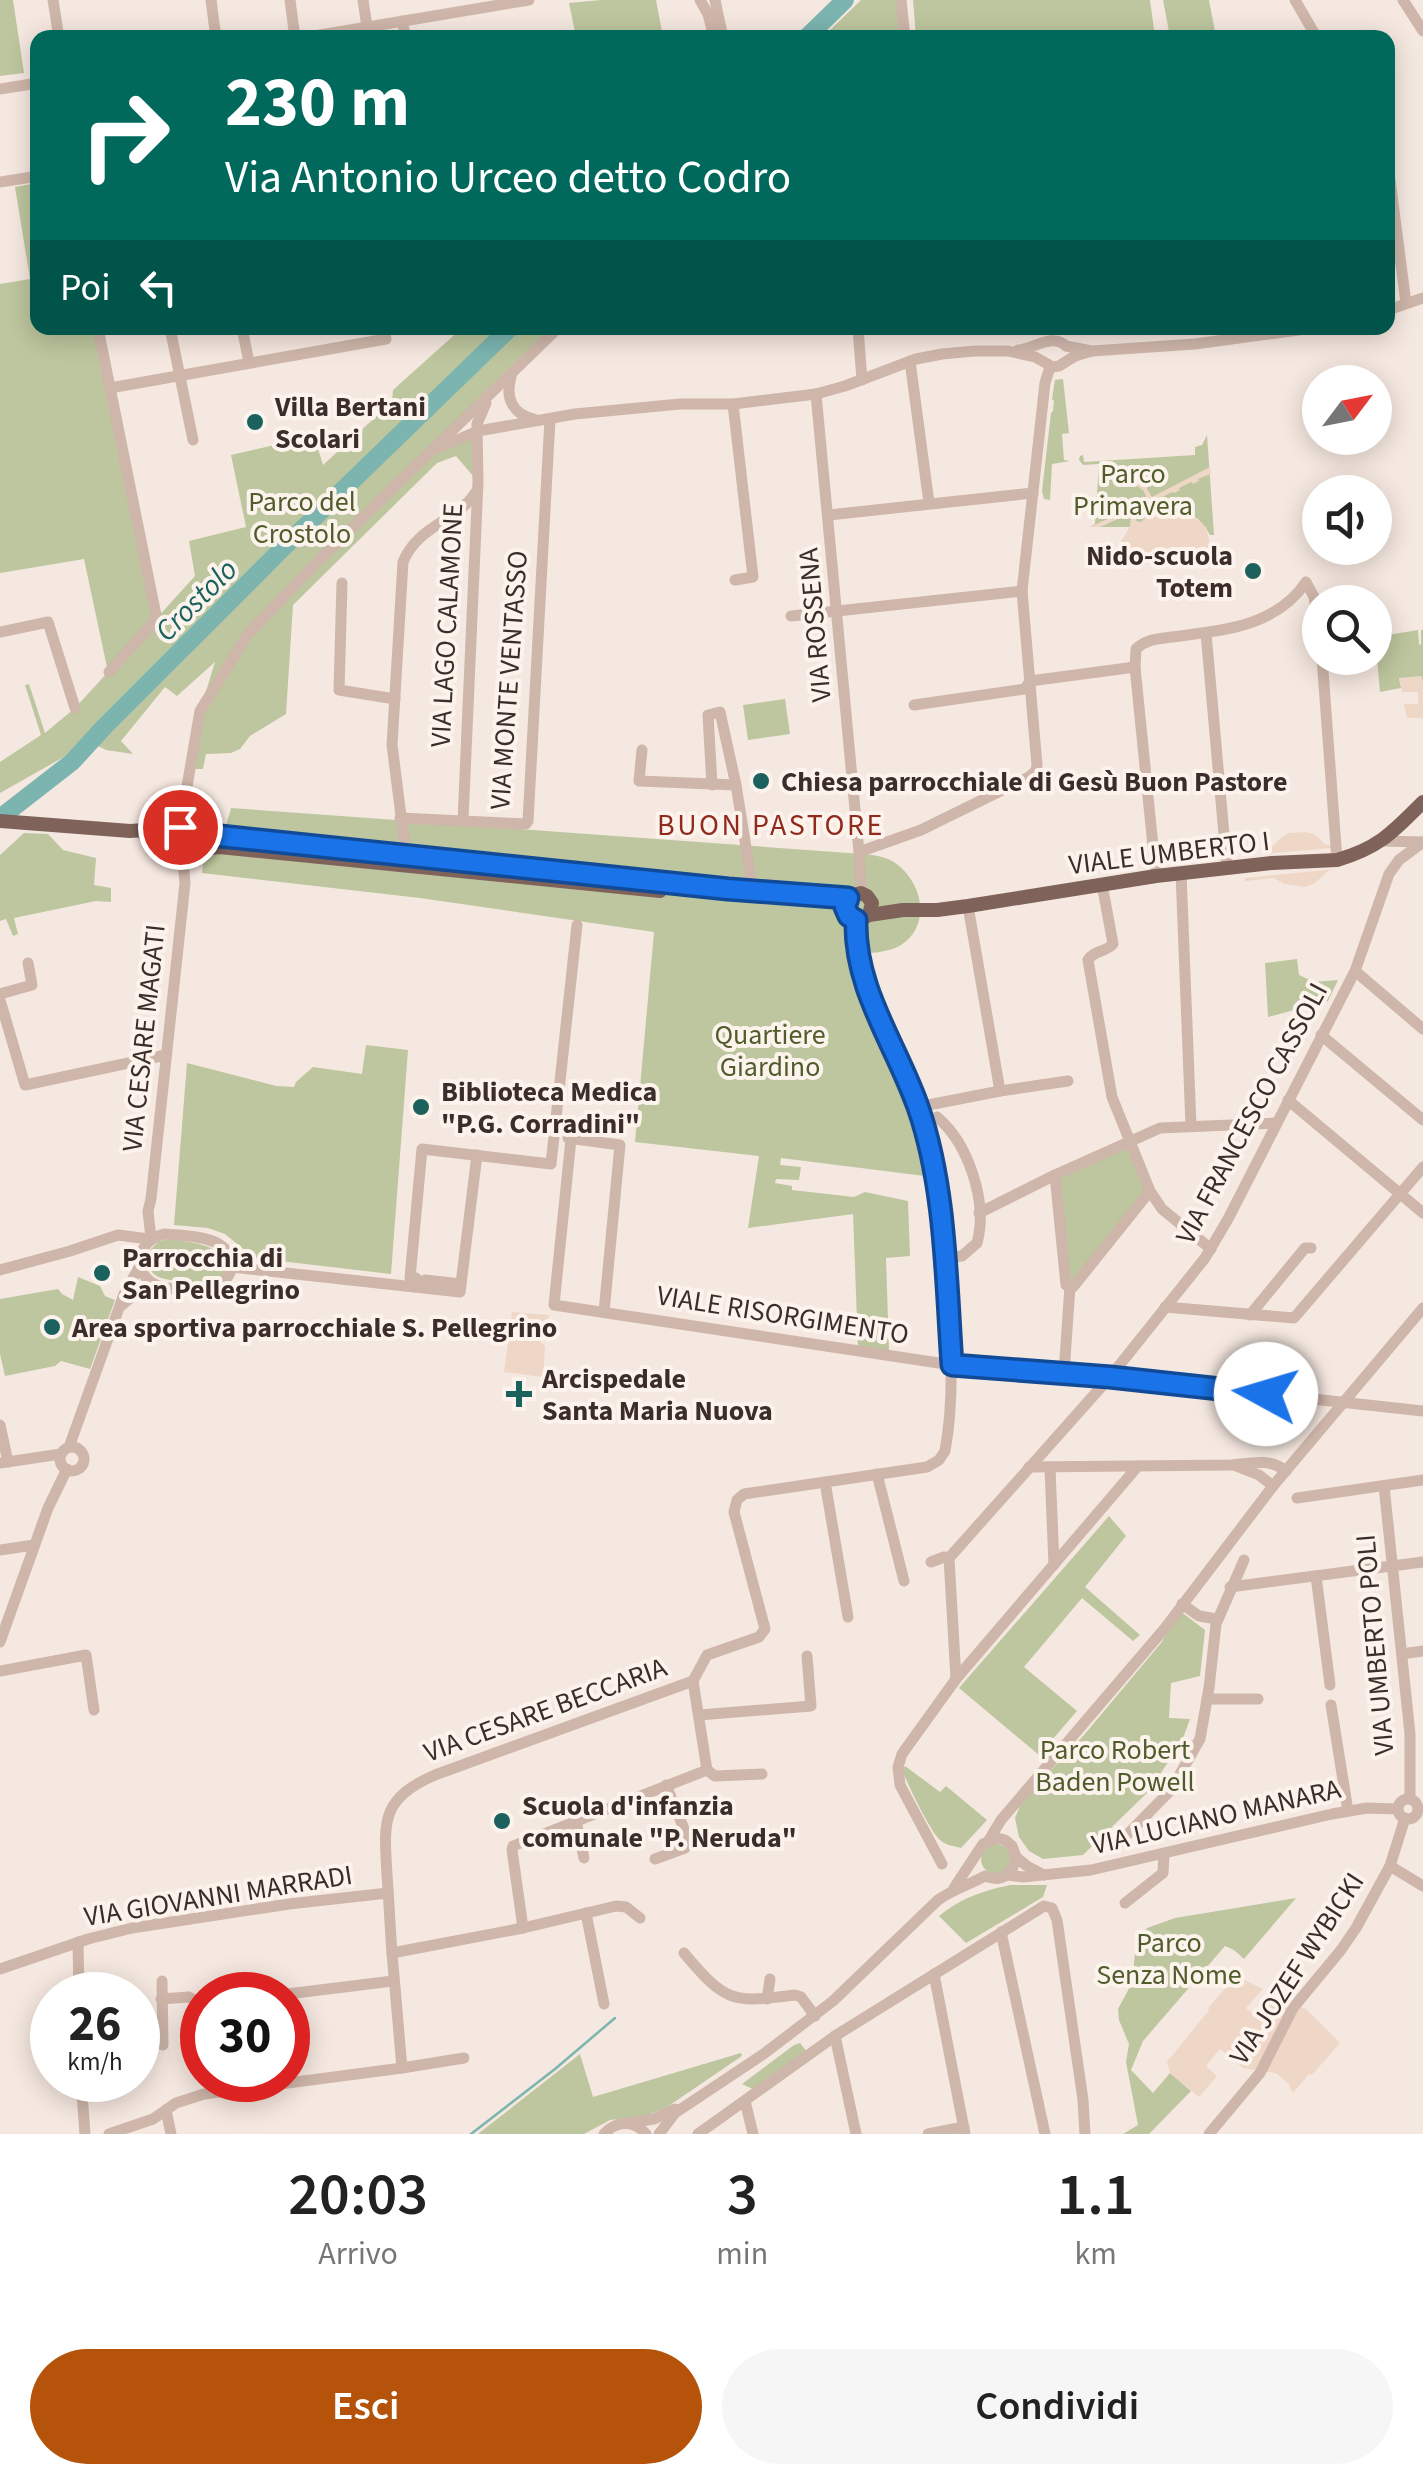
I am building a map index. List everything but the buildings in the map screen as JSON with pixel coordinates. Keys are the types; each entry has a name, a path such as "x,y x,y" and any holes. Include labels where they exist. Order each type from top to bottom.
{"main road":[{"name":"VIALE UMBERTO I","path":"130,831 188,823 220,836 753,891 858,906 937,910 1181,872 1337,860 1383,841 1423,802"},
{"path":"0,820 130,831"},
{"path":"179,827 175,836 179,847"},
{"path":"200,828 206,839 200,850"},
{"name":"VIALE UMBERTO I","path":"130,831 189,854 218,847 838,908 858,906"}],"street":[{"path":"54,0 58,30"},
{"path":"211,0 214,30"},
{"path":"290,0 296,30"},
{"path":"439,0 441,14"},
{"path":"352,30 529,0"},
{"path":"700,0 712,30"},
{"path":"715,0 721,30"},
{"path":"900,0 904,30"},
{"path":"1295,0 1312,30"},
{"path":"1403,0 1423,31"},
{"path":"364,6 367,27"},
{"path":"402,21 404,30"},
{"path":"0,89 30,84"},
{"path":"0,182 30,177"},
{"path":"1395,220 1406,304"},
{"path":"1395,308 1423,298"},
{"path":"99,335 156,615 108,672"},
{"path":"171,335 193,440"},
{"path":"243,335 249,362"},
{"path":"110,388 376,335"},
{"path":"179,827 200,711 248,634 551,335"},
{"path":"859,335 862,380"},
{"path":"1066,353 1200,344 1264,335"},
{"path":"1008,352 1058,340 1066,353"},
{"path":"859,852 921,830 1033,775 1037,765 1022,590 1045,383 1046,364 1040,354 1044,344"},
{"path":"431,451 478,431 611,410 733,404 816,394 942,354 1008,352 1059,366 1066,353"},
{"path":"910,362 929,504"},
{"path":"512,373 508,393 512,405 526,417 545,420"},
{"name":"VIA LAGO CALAMONE","path":"464,820 478,418 490,394"},
{"name":"VIA ROSSENA","path":"816,394 859,852 857,955 878,1020 918,1107 936,1177 952,1365 943,1454 927,1466 878,1474"},
{"path":"733,404 752,577 734,580"},
{"name":"VIA MONTE VENTASSO","path":"400,818 526,824 528,821 545,420"},
{"path":"406,855 392,745 402,570 405,556 428,531 469,502 478,482"},
{"path":"829,514 1033,493"},
{"path":"342,584 339,690 395,699"},
{"path":"791,616 1022,590"},
{"path":"1156,876 1136,651 1145,642 1259,621 1302,592"},
{"path":"0,632 48,622 74,708"},
{"path":"1206,632 1227,868"},
{"path":"914,705 1025,689 1030,682 1135,667"},
{"path":"1323,675 1337,860"},
{"path":"712,785 708,715 720,712 753,891"},
{"path":"642,750 639,781 736,785"},
{"path":"188,790 200,828"},
{"name":"VIA FRANCESCO CASSOLI","path":"1383,841 1423,842"},
{"name":"VIA FRANCESCO CASSOLI","path":"949,1558 1110,1377 1210,1249 1355,972 1389,874 1423,842"},
{"name":"VIA CESARE MAGATI","path":"154,1237 151,1200 185,883 179,847"},
{"name":"VIA CESARE MAGATI","path":"185,883 200,850"},
{"path":"1181,872 1191,1126"},
{"path":"1102,884 1114,944 1088,960 1112,1097 1150,1191 1162,1209 1210,1249"},
{"path":"968,906 1000,1091"},
{"path":"416,1282 410,1278 422,1148 551,1164 577,925"},
{"path":"28,963 32,985 0,997 25,1085 166,1055"},
{"path":"1355,972 1423,1029"},
{"path":"1321,1035 1423,1120"},
{"path":"918,1107 1068,1081"},
{"path":"1288,1100 1423,1213"},
{"path":"938,1118 958,1140 972,1170 979,1213 979,1240 958,1257 944,1258"},
{"path":"979,1213 1162,1128 1276,1123"},
{"path":"554,1136 620,1145 604,1312"},
{"name":"VIALE RISORGIMENTO","path":"571,1139 554,1305 952,1365 1110,1377 1423,1412"},
{"path":"232,1267 362,1283 416,1282 461,1288 477,1155"},
{"path":"1164,1307 1294,1318 1423,1168"},
{"path":"1055,1175 1066,1284 1070,1286"},
{"path":"1070,1286 1150,1191"},
{"path":"126,1234 148,1279 156,1285"},
{"path":"0,1270 126,1234 211,1241 228,1253 232,1267 226,1281 201,1290 156,1285 135,1294 119,1308"},
{"path":"66,1469 60,1461 124,1294 154,1237"},
{"path":"1250,1315 1305,1248 1311,1248"},
{"path":"1064,1373 1070,1286"},
{"path":"659,2134 688,2104 815,2016 954,1888 1001,1820 1164,1628 1273,1486 1423,1308"},
{"path":"0,1426 4,1463 79,1450 83,1460 77,1469 66,1469"},
{"path":"1029,1468 1269,1462 1286,1470"},
{"path":"1232,1465 1259,1475 1273,1486"},
{"path":"942,1864 900,1785 898,1767 905,1750 956,1679 1138,1466"},
{"path":"1050,1468 1054,1564"},
{"path":"0,1642 66,1469"},
{"path":"762,1774 715,1776 707,1770 693,1681 708,1655 759,1637 765,1631 734,1512 737,1500 744,1494 878,1474 904,1581"},
{"path":"1296,1498 1423,1480"},
{"path":"825,1482 848,1617"},
{"name":"VIA UMBERTO POLI","path":"1384,1486 1416,1801"},
{"path":"0,1550 34,1546"},
{"path":"931,1562 949,1558 956,1679"},
{"path":"1117,1845 1171,1790 1200,1740 1218,1619 1244,1560"},
{"path":"1230,1588 1423,1562"},
{"path":"1316,1576 1330,1685"},
{"path":"1182,1604 1198,1616 1218,1619"},
{"path":"1402,1654 1423,1651"},
{"path":"0,1671 86,1655 94,1710"},
{"path":"699,1715 812,1706 807,1656"},
{"name":"VIA CESARE BECCARIA","path":"402,2068 385,1836 386,1821 395,1804 410,1788 444,1772 693,1681"},
{"path":"1207,1699 1258,1699"},
{"path":"1331,1705 1348,1811"},
{"path":"523,1928 512,1847 707,1770"},
{"path":"655,1860 685,1848 689,1841 666,1785"},
{"name":"VIA JOZEF WYBICKI","path":"1208,2134 1260,2074 1293,2008 1341,1950 1390,1866 1402,1813 1412,1818 1416,1801"},
{"path":"975,1858 977,1868 985,1876 1008,1875 1015,1866 1008,1822 1012,1808"},
{"name":"VIA LUCIANO MANARA","path":"1008,1875 1023,1878 1091,1870 1367,1808 1402,1813"},
{"path":"576,1821 584,1858"},
{"path":"989,1840 1005,1840 1027,1866 1045,1876"},
{"path":"1125,1903 1162,1873 1164,1854"},
{"path":"1390,1866 1423,1886"},
{"path":"954,1888 985,1876"},
{"name":"VIA GIOVANNI MARRADI","path":"0,1969 78,1942 154,1924 388,1893"},
{"path":"392,1953 619,1906 640,1918"},
{"path":"698,2134 835,2036 1044,1906 1052,1908 1057,1920 1085,2111 1084,2134"},
{"path":"586,1913 604,2004"},
{"path":"1001,1932 1045,2134"},
{"path":"78,1942 78,1972"},
{"path":"684,1953 708,1981 730,1997 801,1997 815,2016"},
{"path":"928,2134 964,2131 934,1974"},
{"path":"766,1999 770,1979"},
{"path":"162,1981 162,2045"},
{"path":"310,1991 394,1981"},
{"path":"161,1999 180,1997"},
{"path":"800,2027 814,2051"},
{"path":"835,2036 856,2134"},
{"path":"109,2134 153,2119 176,2103 204,2094 464,2058"},
{"path":"745,2100 752,2134"},
{"path":"82,2102 84,2134"},
{"path":"603,2133 616,2124 654,2119 688,2104"},
{"path":"166,2110 170,2134"},
{"path":"628,2123 646,2134"}],"green space":[{"path":"0,0 13,0 24,73 0,76"},
{"path":"656,0 662,30 575,30 569,3"},
{"path":"861,0 898,0 901,30 830,30"},
{"path":"913,0 1150,0 1154,30 915,30"},
{"path":"1163,0 1209,0 1215,30 1169,30"},
{"name":"Parco del Crostolo","path":"30,184 30,279 15,187"},
{"name":"Parco del Crostolo","path":"30,279 30,335 99,335 156,619 195,576 189,541 246,527 231,455 314,436 323,465 392,402 393,390 454,335 546,335 425,453 472,436 474,477 456,456 437,463 293,605 286,714 250,736 240,749 206,754 203,769 190,769 200,711 215,662 177,696 165,687 121,741 133,754 106,750 84,739 69,754 0,793 0,762 41,735 25,685 29,684 45,733 108,672 84,559 0,573 0,284"},
{"path":"1063,379 1069,433 1062,434 1064,460 1070,461 1052,464 1050,500 1044,499 1042,491 1055,380"},
{"name":"Parco Primavera","path":"1207,435 1214,535 1195,517 1176,510 1155,513 1137,527 1090,527 1095,524 1099,464 1083,465 1080,456 1083,455 1084,462 1195,455 1195,447 1202,445"},
{"path":"1418,630 1421,645 1423,630 1423,680 1399,678 1401,688 1380,692 1378,675 1392,675 1392,634"},
{"path":"785,699 790,734 748,740 743,705"},
{"name":"Quartiere Giardino","path":"231,808 862,854 885,858 902,869 911,879 920,902 917,926 896,948 855,954 915,1107 933,1177 781,1158 780,1165 801,1167 799,1180 776,1179 775,1183 792,1186 792,1190 854,1197 865,1192 908,1201 910,1256 886,1258 889,1352 858,1347 853,1214 748,1228 759,1156 635,1142 654,932 420,898 202,873 204,856 219,841"},
{"path":"24,833 48,834 63,850 96,858 94,885 111,888 111,902 96,901 14,918 18,934 13,936 6,919 0,921 0,855"},
{"path":"1297,959 1299,975 1314,982 1338,980 1328,1001 1268,1017 1265,963"},
{"path":"366,1045 408,1050 391,1274 254,1258 225,1234 174,1225 187,1063 294,1087 313,1067 362,1074"},
{"path":"1131,1140 1150,1191 1073,1287 1066,1285 1055,1175"},
{"path":"170,1239 213,1249 228,1268 210,1283 157,1276 149,1267 149,1251 159,1241"},
{"name":"Area sportiva parrocchiale S. Pellegrino","path":"78,1277 100,1286 105,1296 115,1300 90,1369 61,1361 55,1366 5,1376 0,1354 0,1299 58,1289 73,1300"},
{"path":"1109,1516 1126,1536 1085,1587 1140,1635 1133,1641 1082,1598 1024,1667 1077,1711 1039,1755 959,1688"},
{"name":"Parco Robert Baden Powell","path":"1180,1611 1205,1630 1200,1676 1171,1683 1169,1718 1190,1719 1182,1741 1149,1791 1083,1855 1043,1859 1029,1851 1019,1837 1015,1818 1022,1801 1161,1643"},
{"path":"905,1766 940,1792 946,1786 987,1820 961,1848 938,1838 905,1777"},
{"path":"996,1844 1010,1853 1011,1859 1002,1873 996,1874 982,1865 981,1859 990,1845"},
{"path":"1010,1885 1047,1885 1043,1897 966,1943 939,1916 973,1896"},
{"name":"Parco Senza Nome","path":"1296,1898 1244,1959 1225,1946 1143,2041 1131,2070 1153,2093 1170,2073 1191,2091 1149,2134 1123,2134 1138,2125 1126,2062 1129,2044 1118,2009 1132,1983 1135,1953 1147,1928 1175,1918"},
{"path":"800,2043 807,2052 755,2090 742,2084 794,2045"},
{"path":"741,2053 742,2056 667,2107 646,2116 610,2120 584,2134 478,2134 580,2054 593,2097"}],"shaded area":[{"path":"1210,467 1211,474 1199,481 1138,508 1136,521 1162,510 1187,512 1206,527 1213,554 1123,567 1119,545 1130,526 1131,513 1100,527 1090,527 1148,500 1137,486 1141,478 1148,481 1152,497"},
{"path":"1421,676 1423,718 1407,718 1404,704 1418,704 1418,692 1402,692 1399,678"},
{"path":"1289,833 1314,834 1331,848 1265,854 1265,850"},
{"path":"1335,869 1305,887 1274,878 1245,881 1245,878"},
{"path":"512,1312 549,1315 547,1333 539,1339 545,1347 543,1377 504,1372"},
{"path":"1236,1976 1263,1989 1246,2008 1258,2019 1273,1998 1306,2009 1340,2043 1293,2093 1276,2073 1243,2068 1220,2049 1206,2066 1217,2076 1199,2097 1170,2073 1167,2062"}],"waterway":[{"name":"Crostolo","path":"814,30 845,0"},
{"name":"Crostolo","path":"0,818 72,762 289,542 503,335"},
{"path":"471,2134 615,2018"}],"place":[{"name":"Villa Bertani Scolari","path":"255,422"},
{"name":"Nido-scuola Totem","path":"1253,571"},
{"name":"Chiesa parrocchiale di Gesù Buon Pastore","path":"761,781"},
{"name":"Biblioteca Medica \"P.G. Corradini\"","path":"421,1107"},
{"name":"Parrocchia di San Pellegrino","path":"102,1273"},
{"name":"Area sportiva parrocchiale S. Pellegrino","path":"52,1327"},
{"name":"Arcispedale Santa Maria Nuova","path":"519,1394"},
{"name":"Scuola d'infanzia comunale \"P. Neruda\"","path":"502,1821"}],"district":[{"name":"BUON PASTORE","path":"771,825"}],"route":[{"path":"180,827 191,822 220,836 848,898 847,913 856,920 857,955 878,1020 918,1107 936,1177 952,1365 1266,1394"}]}
